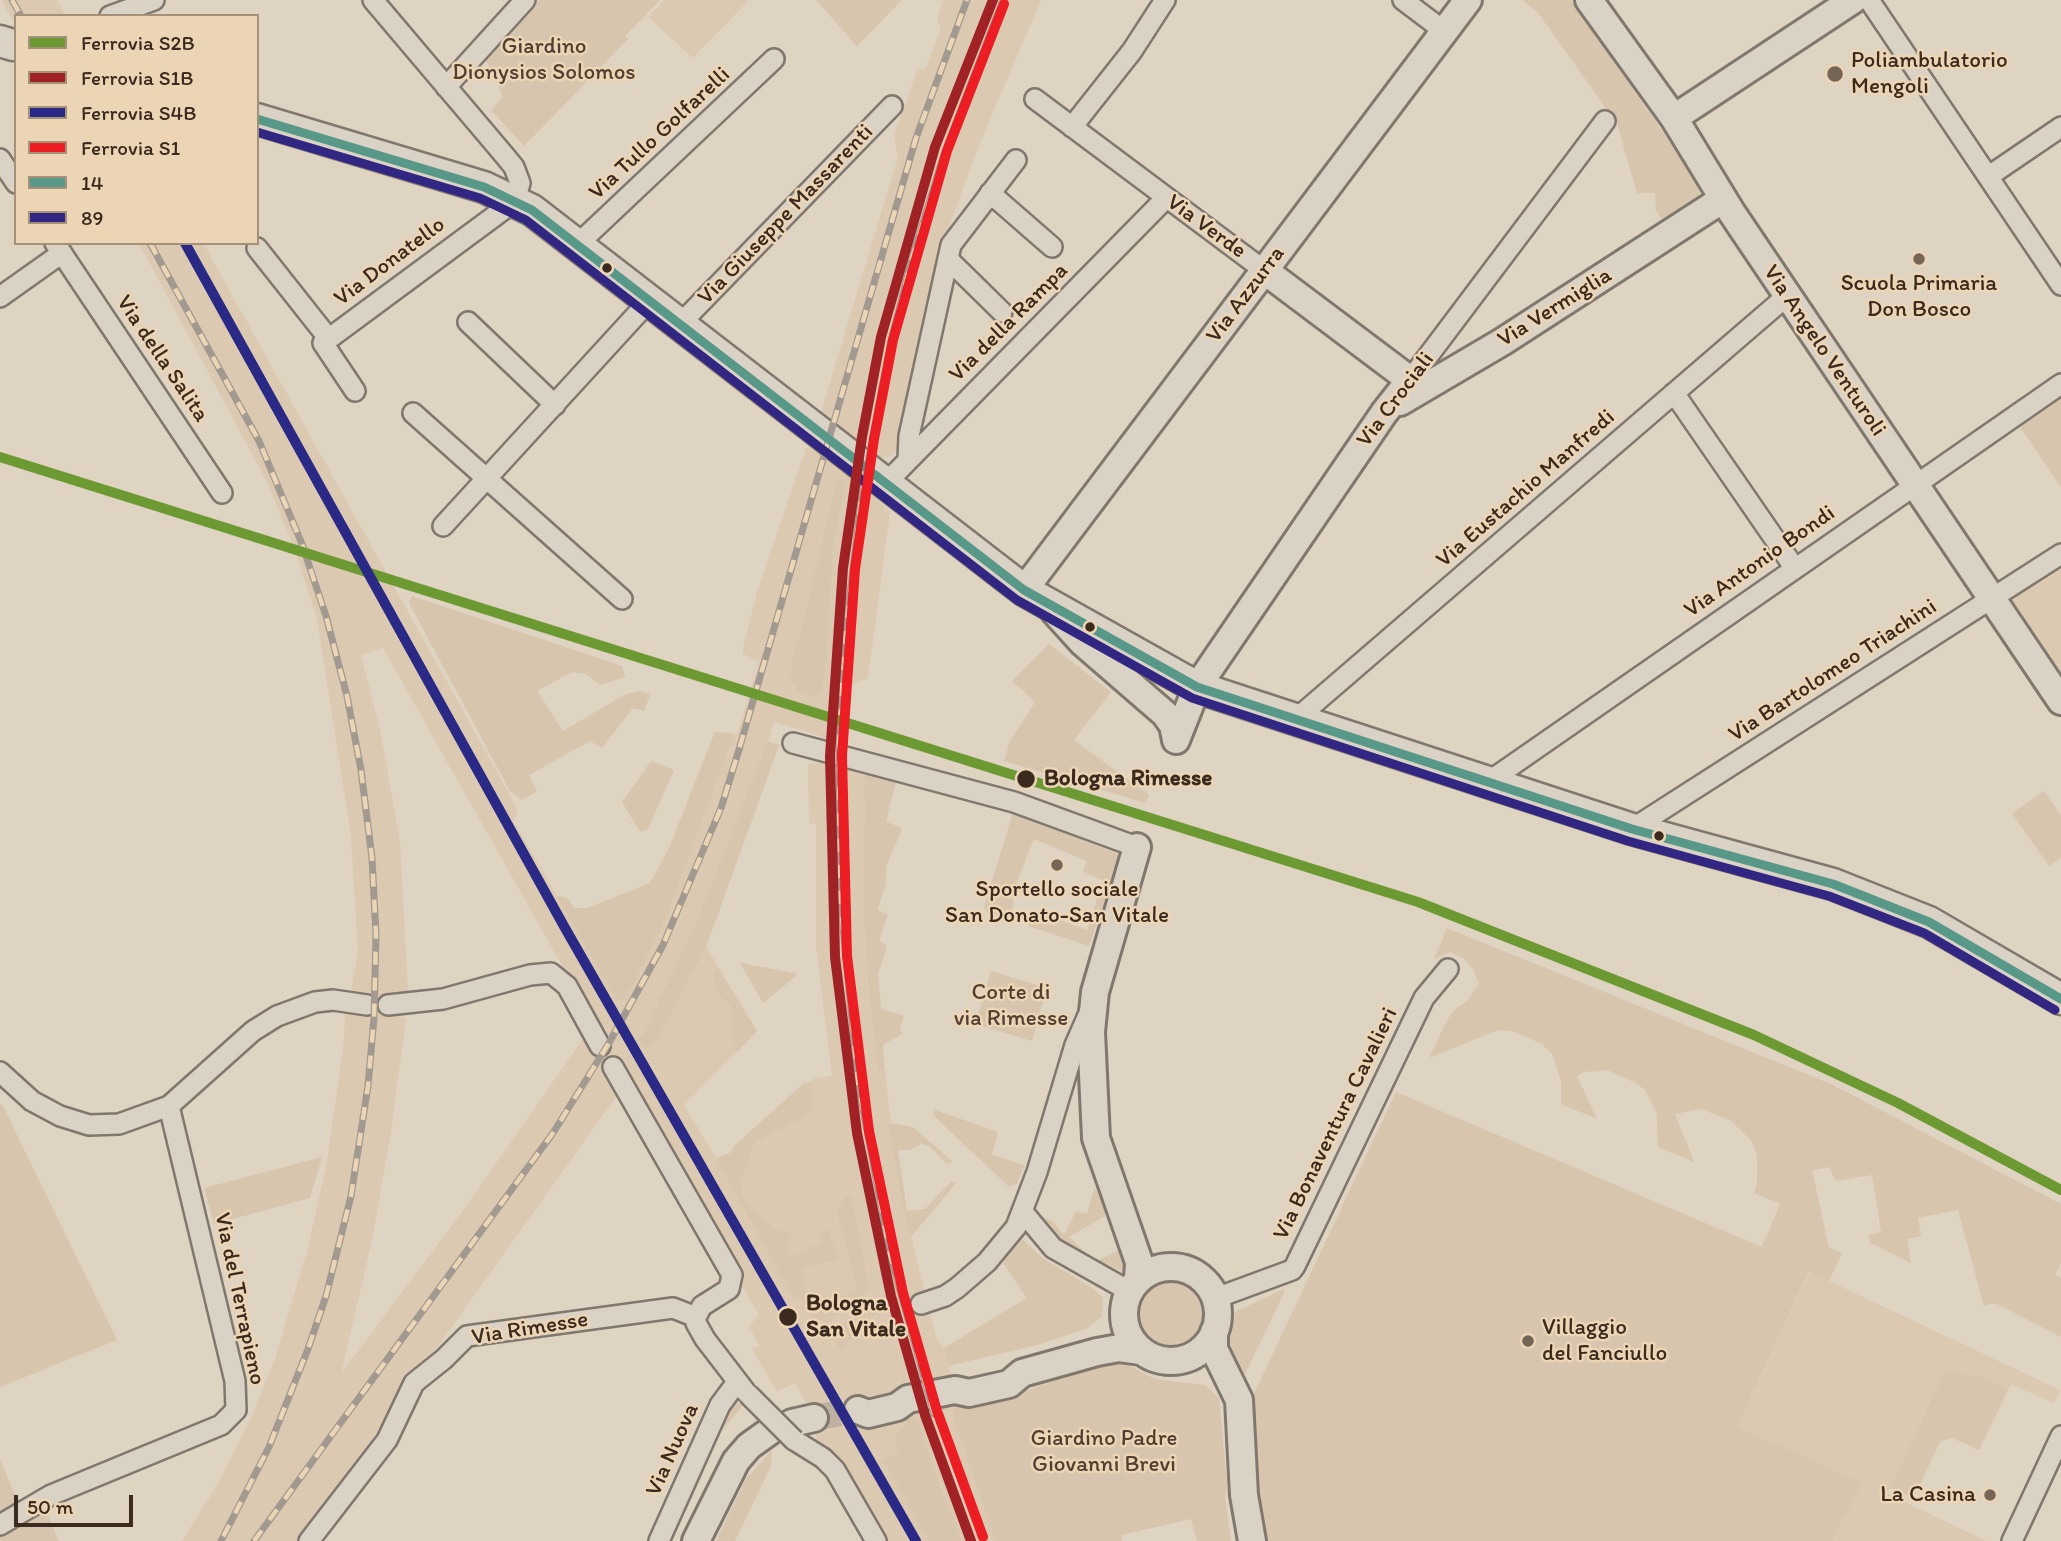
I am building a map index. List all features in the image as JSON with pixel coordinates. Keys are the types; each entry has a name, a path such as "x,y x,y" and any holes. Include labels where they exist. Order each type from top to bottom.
{"main road":[{"name":"Via Azzurra","path":"1024,590 1468,0"},
{"name":"Via Angelo Venturoli","path":"1589,0 1674,118 1723,199 2061,701"},
{"path":"1674,118 1853,0"},
{"name":"Via Giuseppe Massarenti","path":"259,120 484,187 515,201 579,243 1024,590 1197,687 1632,829 1833,884 1902,909 1929,922 2061,999"},
{"name":"Via Vermiglia","path":"1384,413 1502,342 1723,199"},
{"name":"Via Verde","path":"1265,271 1410,380"},
{"name":"Via Crociali","path":"1197,687 1384,413 1410,380"},
{"name":"Via Giuseppe Massarenti","path":"1051,607 1083,643 1165,714 1173,724 1176,740 1197,687"},
{"path":"1138,847 1092,1006 1092,1095 1096,1138 1139,1262 1130,1295 1126,1331 1141,1352"},
{"path":"1126,1222 1149,1252 1166,1267 1183,1268 1197,1274 1216,1297 1218,1311 1214,1349 1239,1400 1244,1495 1252,1541"},
{"path":"1065,1359 1109,1334 1130,1295 1166,1267"},
{"path":"1183,1360 1199,1350 1214,1332"},
{"path":"857,1410 868,1414 897,1408 905,1400 955,1390 966,1381 1009,1371 1022,1373 1065,1359 1119,1348 1141,1352 1160,1360 1199,1361 1228,1379"},
{"path":"696,1541 736,1461 749,1446 793,1428"}],"street":[{"path":"116,14 154,0"},
{"path":"373,0 514,167 520,183 515,201"},
{"path":"446,87 525,0"},
{"path":"1072,127 1132,51 1165,0"},
{"path":"1403,0 1444,31"},
{"path":"1869,0 2061,285"},
{"name":"Via Tullo Golfarelli","path":"579,243 774,59"},
{"name":"Via Verde","path":"1035,99 1265,271"},
{"name":"Via Giuseppe Massarenti","path":"681,323 892,106"},
{"name":"Via Crociali","path":"1410,380 1605,121"},
{"path":"1989,176 2061,127"},
{"path":"0,159 14,180"},
{"path":"908,460 909,436 951,245 1016,160"},
{"path":"990,193 1052,247"},
{"name":"Via della Rampa","path":"886,483 1166,198"},
{"name":"Via Donatello","path":"355,391 323,343 515,201"},
{"name":"Via della Salita","path":"0,297 58,248 222,493"},
{"name":"Via Donatello","path":"257,248 328,338"},
{"path":"948,259 1002,312"},
{"name":"Via Eustachio Manfredi","path":"1296,719 1788,295"},
{"path":"443,526 650,300"},
{"path":"468,322 555,405"},
{"name":"Via Antonio Bondi","path":"1488,782 1794,566 2061,384"},
{"path":"1674,393 1794,566"},
{"path":"413,414 622,600"},
{"name":"Via Bartolomeo Triachini","path":"1632,829 2061,554"},
{"path":"793,743 1014,802 1138,847"},
{"name":"Via Bonaventura Cavalieri","path":"1216,1297 1292,1270 1295,1266 1424,998 1448,969"},
{"path":"388,1004 443,999 530,975 551,973 567,986 600,1046"},
{"path":"0,1072 32,1101 60,1116 89,1125 119,1124 146,1117 170,1106 253,1031 276,1016 315,1002 334,1000 367,1005"},
{"path":"921,1304 945,1296 988,1262 1010,1235 1023,1212 1074,1045 1092,1006"},
{"path":"613,1067 732,1275 729,1289 702,1306 696,1317 699,1330 739,1384 793,1428 835,1470 876,1541"},
{"path":"1061,1090 1092,1095"},
{"name":"Via del Terrapieno","path":"0,1525 27,1507 99,1473 220,1425 236,1410 234,1381 170,1106"},
{"path":"1023,1212 1053,1248 1130,1295"},
{"name":"Via Rimesse","path":"309,1541 387,1440 414,1383 467,1336 673,1308 696,1317"},
{"name":"Via Nuova","path":"659,1541 720,1405 739,1384"},
{"path":"2013,1540 2061,1436"}],"shaded area":[{"path":"1,0 57,0 65,14 14,14 14,22"},
{"path":"664,0 749,0 693,58 648,17"},
{"path":"943,0 1041,0 981,140 947,233 901,445 891,456 876,459 869,492 890,512 868,678 850,685 847,748 865,770 864,914 868,982 878,1070 885,1071 891,1123 888,1125 901,1195 936,1338 944,1348 960,1411 1010,1541 887,1541 845,1468 819,1447 816,1435 823,1432 795,1383 777,1392 752,1349 759,1345 749,1326 759,1315 615,1064 607,1077 616,1097 299,1541 182,1541 216,1487 252,1415 275,1359 308,1248 327,1161 344,1041 345,1014 366,1013 366,996 351,991 358,953 351,835 317,619 294,547 268,484 140,245 204,245 518,810 513,821 557,896 568,899 596,945 635,914 670,846 715,732 737,734 759,663 742,653 757,592 806,448 818,450 826,419 822,409 898,157 894,136 917,71 926,68 941,29 937,21","holes":["383,648 568,976 585,1036 462,1212 341,1374 372,1240 391,1132 406,1018 388,1014 388,996 408,992 400,841 380,730 361,655","774,722 821,736 820,763 808,764 809,823 816,824 816,944 832,1076 812,1079 811,1113 757,1143 716,1158 684,1105 757,1031 706,947 779,745 768,741"]},
{"path":"2061,564 2061,680 2005,599"},
{"path":"1810,1272 2060,1390 2054,1403 2011,1384 1979,1450 1953,1438 1941,1441 1913,1498 1891,1488 1886,1493 1986,1541 1832,1541 1862,1483 1737,1426"}],"green space":[{"name":"Giardino Dionysios Solomos","path":"539,0 660,0 625,36 628,39 524,146 491,110 503,97 484,56"},
{"path":"816,0 902,0 857,46"},
{"path":"1523,0 1571,0 1699,184 1702,210 1671,231 1656,211 1655,193 1637,193 1617,124 1539,14"},
{"path":"2061,384 2061,487 2013,417"},
{"path":"838,478 845,485 833,545 826,661 821,692 812,697 797,690 791,678 791,662"},
{"path":"412,596 622,666 625,677 600,685 586,674 572,672 537,691 563,731 626,694 641,691 650,695 644,711 633,708 602,748 590,741 529,775 537,791 522,800 510,791 409,603"},
{"path":"1049,644 1111,692 1074,740 1149,795 1146,803 1004,761 1010,741 1035,702 1012,681"},
{"path":"715,732 734,734 667,914 632,986 622,1000 617,1001 557,896 568,899 574,908 587,908 650,883 670,846"},
{"path":"768,742 779,745 706,947 660,1033 647,1049 636,1039 644,1034 696,923"},
{"path":"651,761 674,770 648,829 640,832 622,802"},
{"path":"865,774 896,782 886,821 902,829 886,867 886,884 877,910 888,915 879,940 887,946 878,974 881,1009 904,1016 900,1026 902,1034 883,1045 885,1071 878,1070 868,982 864,914"},
{"path":"2044,791 2061,815 2061,858 2049,866 2012,813"},
{"path":"1013,813 1117,854 1119,859 1089,946 1028,926 1031,919 1054,926 1060,920 1087,930 1103,881 1083,871 1087,861 1034,839 1011,896 1014,902 1009,920 987,912 984,907"},
{"name":"Villaggio del Fanciullo","path":"1447,928 1831,1084 2061,1204 2061,1263 2055,1275 2061,1278 2061,1337 1995,1303 1984,1306 1958,1210 1918,1218 1921,1236 1907,1239 1911,1263 1870,1243 1868,1235 1881,1232 1872,1175 1835,1181 1830,1167 1812,1170 1829,1248 1842,1253 1829,1281 1809,1272 1737,1426 1862,1483 1832,1541 1265,1541 1257,1494 1252,1398 1396,1092 1762,1247 1780,1204 1754,1193 1757,1182 1757,1155 1751,1140 1731,1121 1702,1109 1675,1114 1694,1162 1658,1147 1657,1114 1645,1090 1607,1070 1584,1072 1577,1076 1597,1119 1561,1104 1561,1080 1552,1054 1542,1044 1512,1031 1498,1030 1429,1058 1454,1010 1468,1000 1479,984 1473,969 1463,958 1450,952 1434,959"},
{"path":"740,963 795,973 796,976 763,1003"},
{"path":"717,967 757,1031 737,1052 731,1027 733,1008 718,994 713,973"},
{"name":"Corte di via Rimesse","path":"991,971 1047,988 1032,1041 975,1024"},
{"path":"812,1082 812,1113 754,1144 740,1182 743,1197 750,1208 774,1228 792,1234 786,1249 790,1258 820,1243 819,1233 828,1229 838,1260 802,1268 807,1301 854,1293 857,1288 837,1212 846,1196 852,1198 869,1289 825,1325 821,1319 816,1322 801,1298 793,1296 716,1158 731,1153 733,1147 804,1083"},
{"path":"2,1104 117,1340 0,1387 0,1105"},
{"path":"935,1110 998,1132 992,1155 1024,1165 1017,1184 1008,1186 933,1115"},
{"path":"891,1123 913,1127 953,1162 946,1163 929,1146 921,1144 910,1150 898,1150 907,1211 925,1209 952,1181 956,1183 912,1236 901,1195 888,1125"},
{"path":"322,1157 310,1198 214,1224 204,1188"},
{"path":"1094,1189 1097,1190 1108,1214 1069,1237 1095,1262 1118,1251 1113,1238 1117,1236 1128,1264 1122,1271 1106,1264 1102,1269 1056,1243 1040,1226 1044,1218 1052,1221 1064,1235 1076,1211 1087,1214"},
{"path":"1019,1240 1023,1240 1044,1259 1091,1287 1103,1298 1102,1316 1088,1328 1037,1345 949,1366 944,1348 1027,1298 1001,1260"},
{"path":"1170,1278 1195,1288 1205,1313 1195,1338 1170,1348 1145,1338 1135,1313 1145,1288"},
{"path":"1284,1289 1245,1374 1228,1350 1235,1312"},
{"path":"871,1298 876,1314 864,1321 841,1351 831,1334"},
{"name":"Giardino Padre Giovanni Brevi","path":"1113,1361 1123,1362 1155,1379 1205,1385 1219,1398 1227,1485 1225,1497 1231,1541 1197,1541 1191,1519 1121,1535 1122,1541 996,1541 952,1412 958,1406 1018,1394 1092,1366"},
{"path":"1944,1373 1976,1375 2008,1389 1979,1450 1953,1438 1940,1441 1913,1498 1891,1488"},
{"path":"734,1400 743,1405 721,1432 672,1541 666,1541 710,1444"},
{"path":"906,1419 917,1419 933,1470 962,1541 930,1541 884,1461 898,1452 895,1436 904,1427"},
{"path":"772,1450 771,1466 735,1541 716,1541 746,1479"},
{"path":"0,1459 18,1503 46,1512 59,1541 0,1541"}],"tunnel":[{"path":"814,1418 856,1410"}],"railway":[{"path":"12,0 20,14"},
{"path":"254,1541 553,1133 609,1043 663,945 721,808 916,138 967,0"},
{"path":"934,1414 890,1254 858,1082 840,896 839,736 846,629 861,501 891,341 911,262 944,154 1003,0"},
{"path":"151,245 259,441 302,544 326,616 347,696 361,770 372,858 376,935 374,1018 368,1086 351,1196 326,1296 308,1349 269,1447 221,1541"}],"rail line":[{"name":"S1B","path":"971,1541 925,1415 891,1296 857,1133 835,957 830,756 843,568 862,437 881,337 935,147 993,0"},
{"name":"S1","path":"983,1537 937,1411 903,1293 869,1131 847,956 842,756 855,569 874,439 893,340 947,151 1004,4"},
{"name":"S4B","path":"186,245 565,928 916,1541"},
{"name":"S2B","path":"0,457 1418,902 1754,1035 1898,1103 2061,1190"}],"transit line":[{"name":"14","path":"259,120 484,187 532,210 1024,590 1197,687 1632,829 1833,884 1929,922 2061,999"},
{"name":"89","path":"259,133 480,198 526,220 1017,600 1192,698 1628,841 1829,896 1924,933 2055,1010"}],"place":[{"name":"Poliambulatorio Mengoli","path":"1835,74"},
{"name":"Scuola Primaria Don Bosco","path":"1919,259"},
{"name":"Bologna Rimesse","path":"1026,779"},
{"name":"Sportello sociale San Donato-San Vitale","path":"1057,865"},
{"name":"Bologna San Vitale","path":"788,1317"},
{"name":"Villaggio del Fanciullo","path":"1528,1341"},
{"name":"La Casina","path":"1990,1495"}]}
